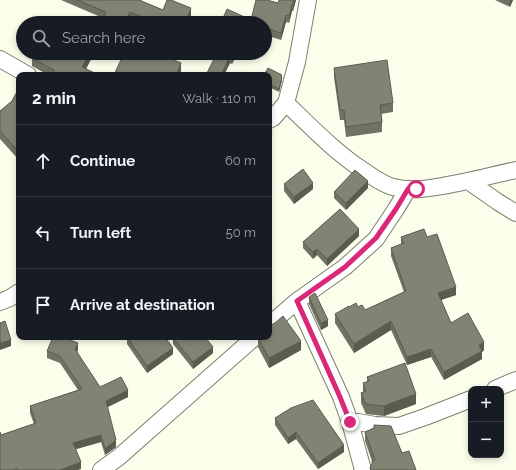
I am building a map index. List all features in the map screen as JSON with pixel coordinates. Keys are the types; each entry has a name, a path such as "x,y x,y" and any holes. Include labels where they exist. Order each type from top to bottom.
{"street":[{"path":"272,118 286,104 297,62 308,0"},
{"path":"0,59 23,72"},
{"path":"286,104 334,150 375,179 393,187 408,189 433,188 516,170"},
{"path":"468,181 516,213"},
{"path":"272,322 297,301 345,267 376,238 408,189"},
{"path":"0,302 16,294"},
{"path":"297,301 350,422 363,470"},
{"path":"101,470 119,457 252,340"},
{"path":"502,386 516,380"},
{"path":"350,422 400,426 468,400"}],"building":[{"path":"77,0 139,0 163,10 167,0 171,0 191,8 188,16 140,16 130,12 128,16 104,16 106,12"},
{"path":"256,0 267,0 278,3 279,0 294,0 289,16 286,15 281,33 272,30 272,16 252,16"},
{"path":"227,9 242,16 224,16"},
{"path":"36,60 86,60 82,67 93,72 53,72 54,70"},
{"path":"121,60 174,60 181,63 177,72 115,72"},
{"path":"214,60 228,60 222,72 208,72"},
{"path":"387,60 393,103 380,105 382,122 346,127 344,110 340,110 334,68"},
{"path":"268,68 282,75 279,89 272,86 272,72 266,72"},
{"path":"16,94 16,149 0,131 0,111 12,101"},
{"path":"303,169 313,183 294,197 284,184"},
{"path":"355,170 368,181 346,203 334,192"},
{"path":"340,209 359,229 327,259 317,249 313,252 303,242"},
{"path":"424,229 427,237 437,234 456,287 438,293 451,323 468,313 484,342 479,345 482,351 444,372 431,349 407,357 391,321 354,344 335,314 356,303 358,307 362,305 365,310 406,291 391,248 404,243 401,237"},
{"path":"315,293 328,320 321,323 309,297"},
{"path":"283,316 301,341 269,358 259,340 272,340 272,324"},
{"path":"5,321 11,340 0,343 0,323"},
{"path":"52,340 70,340 78,343 75,349 100,387 121,377 128,390 106,401 116,440 105,449 101,435 73,443 81,462 60,470 18,470 17,468 13,470 0,470 0,432 1,435 36,423 30,406 82,389 60,356 47,351"},
{"path":"129,340 167,340 173,348 147,366"},
{"path":"175,340 207,340 213,347 193,362"},
{"path":"405,363 416,394 384,406 366,404 361,393 366,391 363,383 369,381 367,377"},
{"path":"313,400 344,445 318,463 296,432 288,438 275,418 291,408"},
{"path":"374,425 391,426 402,453 409,451 416,470 371,470 370,468 372,461 375,460 365,432 374,428"}],"route":[{"path":"350,422 297,301 345,267 376,238 408,189 416,189"}]}
